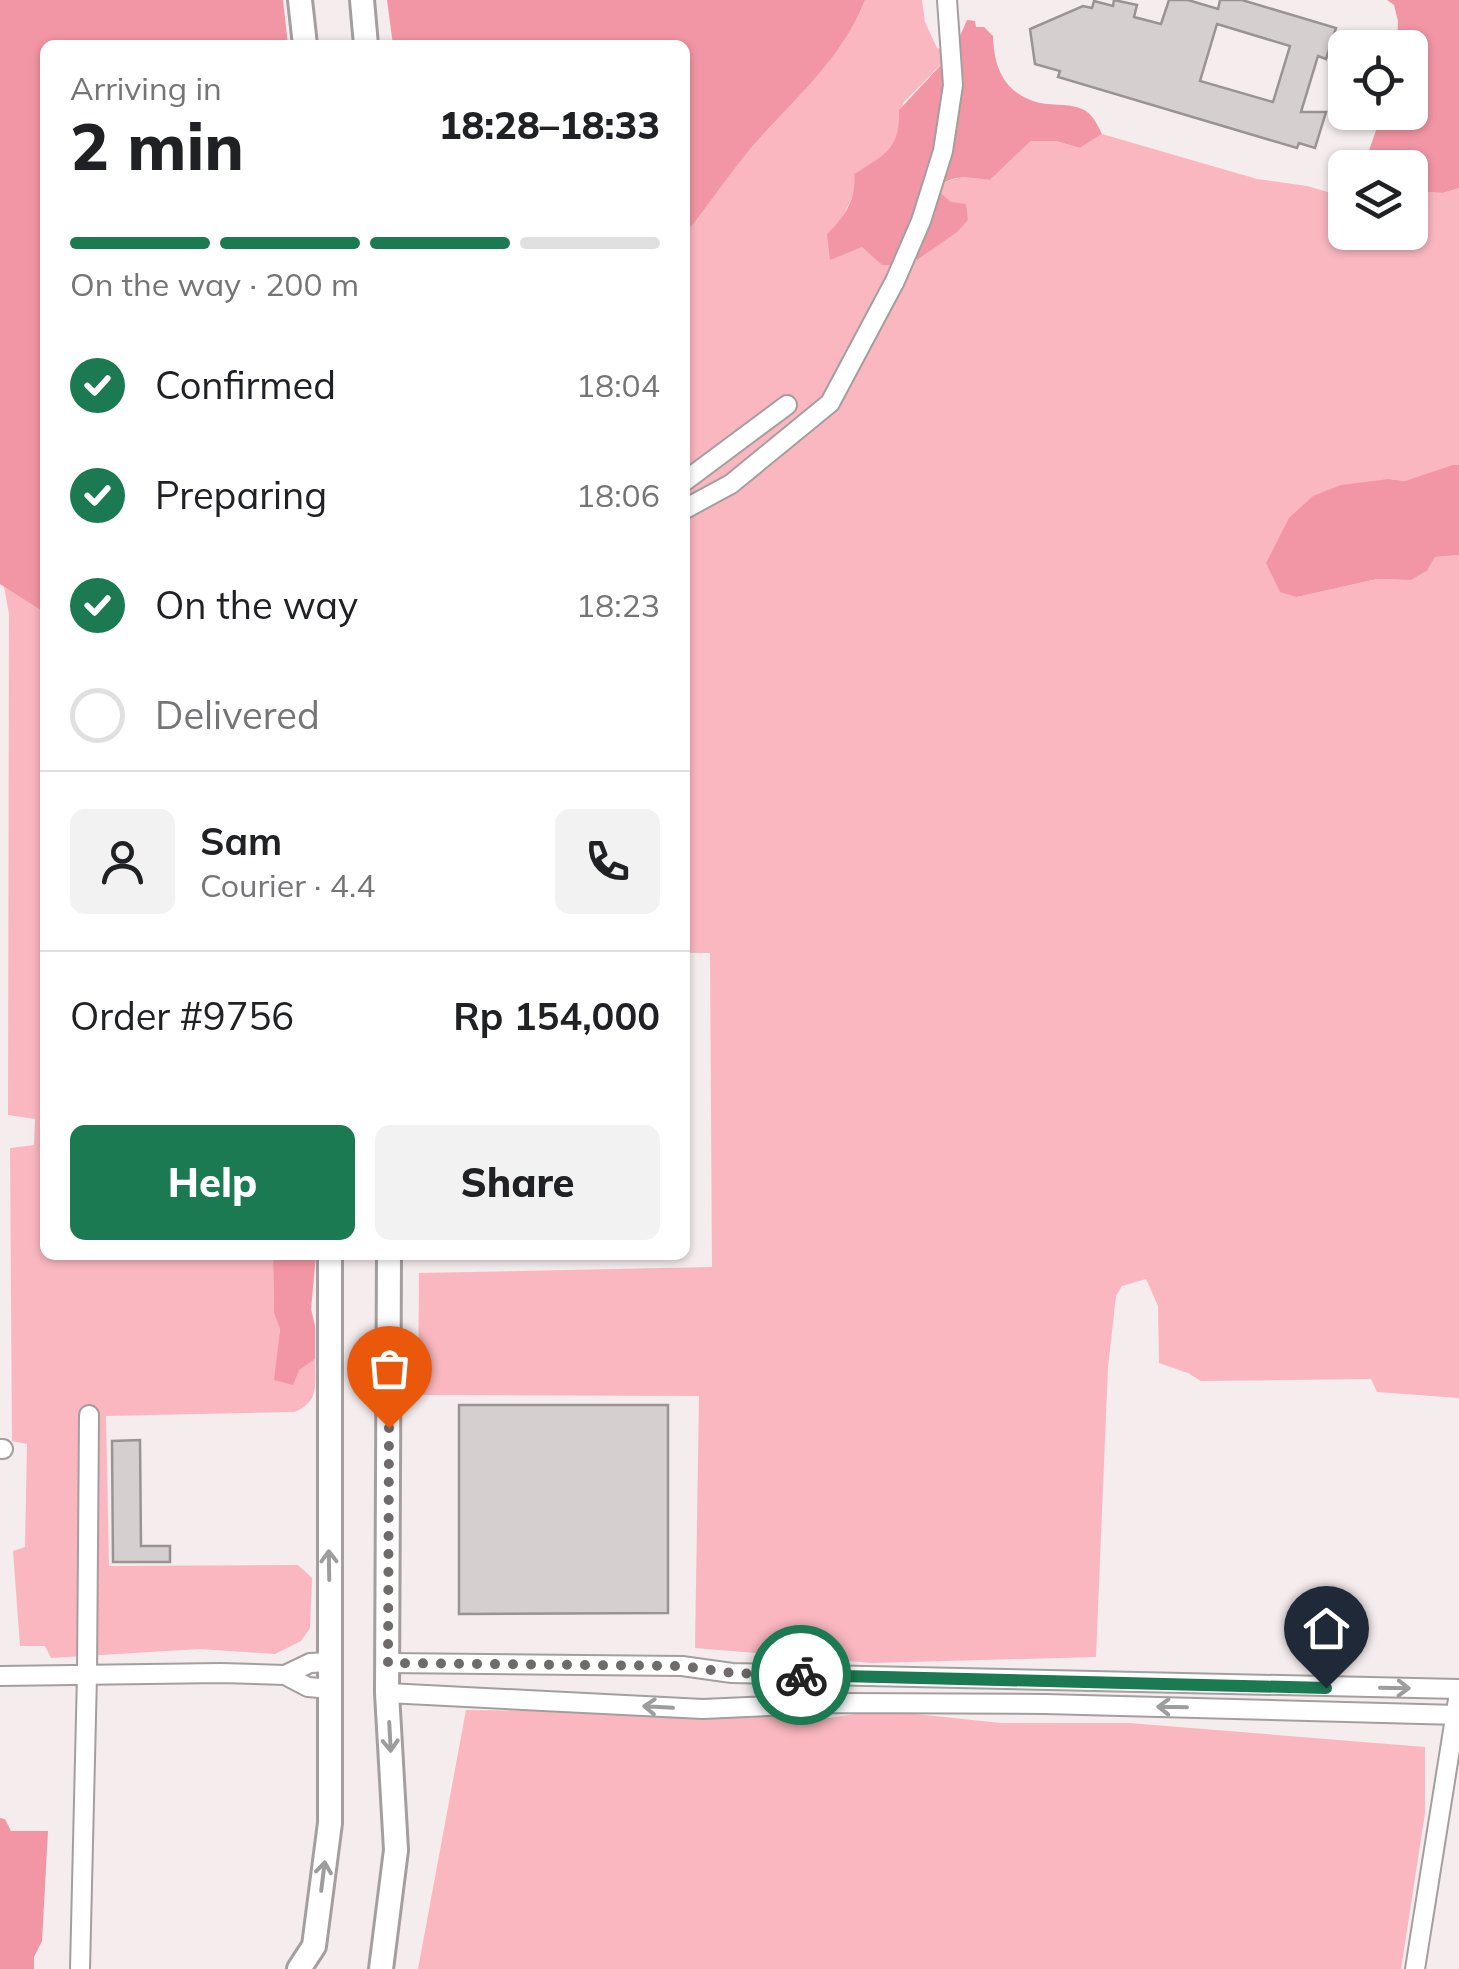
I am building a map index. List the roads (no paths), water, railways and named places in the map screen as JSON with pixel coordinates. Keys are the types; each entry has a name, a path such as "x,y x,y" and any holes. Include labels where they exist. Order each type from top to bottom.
{"main road":[{"path":"300,0 304,40"},
{"path":"362,0 366,40"},
{"path":"300,1969 312,1957 330,1823 330,1260"},
{"path":"382,1969 396,1850 388,1693 389,1260"}],"street":[{"path":"690,506 731,484 830,403 895,281 943,151 954,86 947,0"},
{"path":"690,479 787,405"},
{"path":"690,483 731,484"},
{"path":"80,1969 88,1675 89,1416"},
{"path":"0,1676 285,1675 310,1663 331,1662"},
{"path":"388,1663 682,1666 732,1673 1459,1691 1415,1969"},
{"path":"732,1673 737,1707"},
{"path":"285,1675 308,1687 332,1689"},
{"path":"388,1693 670,1708 836,1703 1026,1704 1457,1715"}]}
